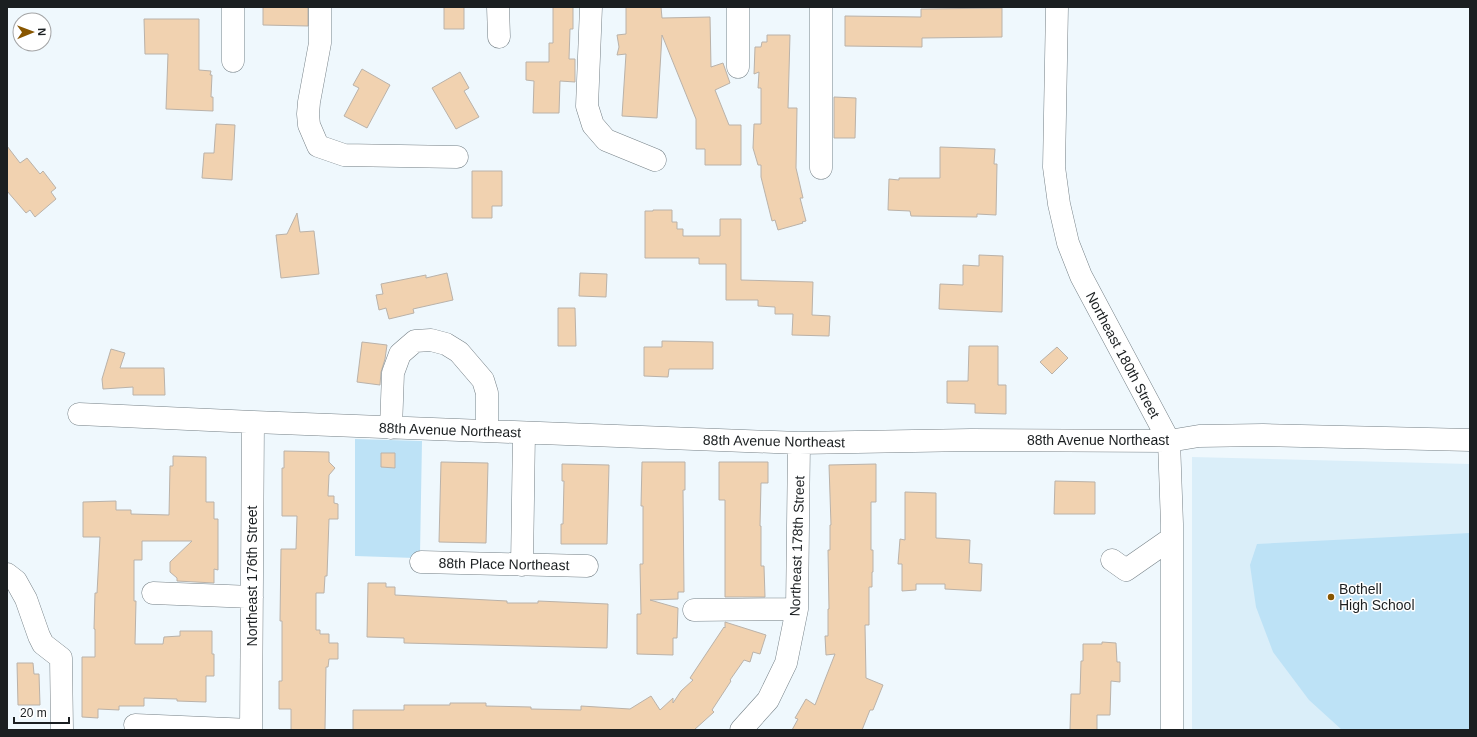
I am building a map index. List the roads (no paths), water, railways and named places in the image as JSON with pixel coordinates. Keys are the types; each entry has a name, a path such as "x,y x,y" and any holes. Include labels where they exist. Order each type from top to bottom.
{"street":[{"path":"233,7 233,61"},
{"path":"320,7 320,43 308,102 309,125 318,146 344,155 457,157"},
{"path":"498,7 500,38"},
{"path":"590,7 587,106 593,125 606,140 655,160"},
{"path":"738,7 738,67"},
{"path":"820,168 822,7"},
{"name":"Northeast 180th Street","path":"1057,7 1054,167 1059,204 1068,243 1081,276 1169,441 1172,538 1172,730"},
{"path":"392,428 393,373 400,354 415,341 432,340 446,344 458,352 470,364 482,380 487,393 487,431"},
{"name":"88th Avenue Northeast","path":"79,414 392,428 799,443 971,440 1169,441 1199,436 1263,435 1470,440"},
{"name":"Northeast 176th Street","path":"251,730 253,422"},
{"path":"522,565 524,433"},
{"name":"Northeast 178th Street","path":"741,730 768,700 786,663 797,609 799,443"},
{"path":"1112,560 1126,570 1172,538"},
{"name":"88th Place Northeast","path":"421,562 587,566"},
{"path":"7,574 16,581 26,599 39,636 44,644 60,658 62,730"},
{"path":"153,593 252,597"},
{"path":"694,610 797,609"},
{"path":"135,725 251,730"}],"place":[{"name":"Bothell High School","path":"1331,597"}]}
